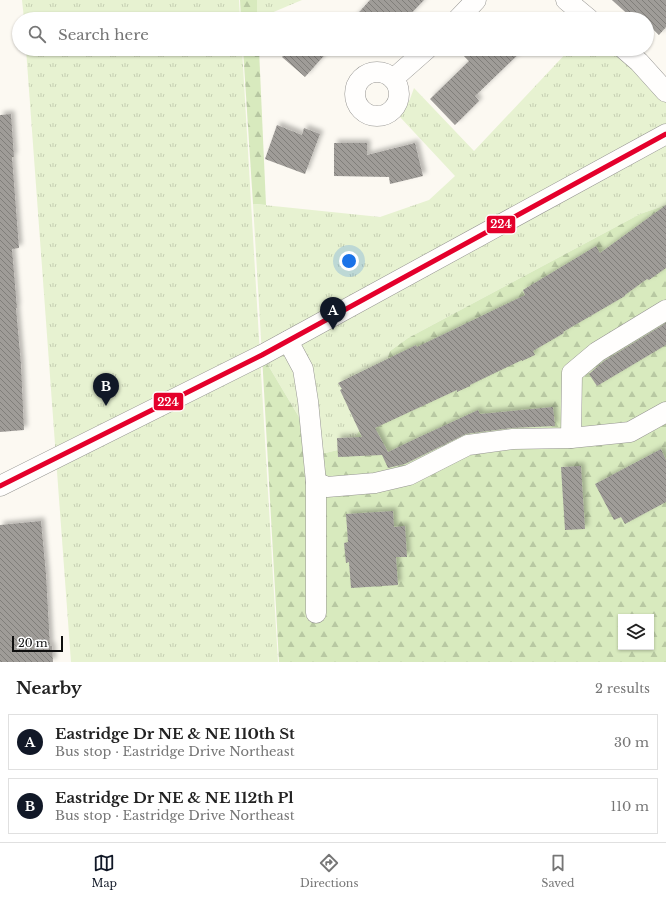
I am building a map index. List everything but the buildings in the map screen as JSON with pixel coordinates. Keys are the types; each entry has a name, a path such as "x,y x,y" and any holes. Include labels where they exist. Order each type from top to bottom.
{"street":[{"path":"465,12 476,0"},
{"path":"566,0 581,12"},
{"path":"394,79 419,56"},
{"path":"632,56 666,92"},
{"path":"0,486 262,355 666,134"},
{"path":"571,438 572,373 597,352 666,310"},
{"path":"288,341 303,369 308,401 316,482 316,613"},
{"path":"316,482 327,487 375,483 409,476 468,445 513,439 571,438 630,432 666,412"}],"green space":[{"path":"22,0 239,0 240,12 23,12"},
{"path":"240,0 257,0 257,12 241,12"},
{"path":"257,0 302,0 274,12 257,12"},
{"path":"27,56 242,56 278,662 71,662"},
{"path":"243,56 259,56 266,205 253,204"},
{"path":"563,56 630,56 666,100 666,205 640,214 408,338 390,351 366,422 346,448 321,454 262,355 253,204 380,217 429,200 455,176 400,117 414,88 474,151"},
{"path":"666,205 666,662 279,662 262,355 321,454 346,448 366,422 390,351 408,338 640,214"}],"transit line":[{"name":"224","path":"0,486 262,355 666,134"}],"place":[{"name":"Eastridge Dr NE & NE 110th St","path":"333,330"},
{"name":"Eastridge Dr NE & NE 112th Pl","path":"106,406"}]}
